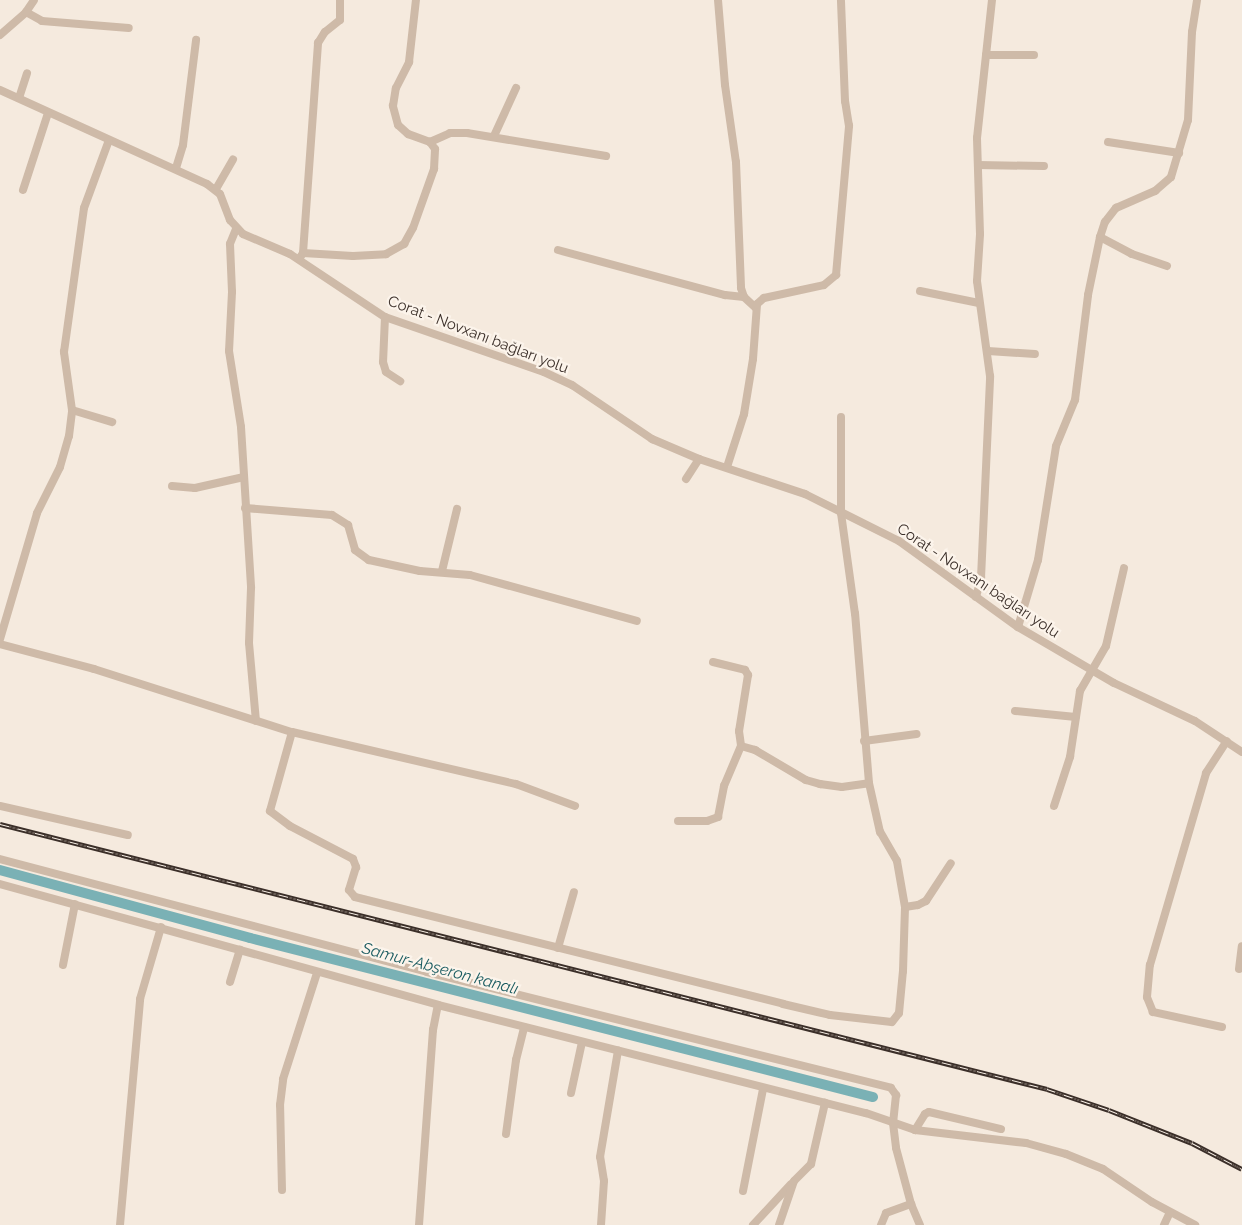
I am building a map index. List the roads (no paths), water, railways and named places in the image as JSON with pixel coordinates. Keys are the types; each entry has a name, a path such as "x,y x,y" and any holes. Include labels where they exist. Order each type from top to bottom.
{"street":[{"path":"0,35 26,12 34,0"},
{"path":"340,0 340,20 325,32 318,43 301,256 372,256 395,251 404,244 422,207 434,169 435,149 430,142 408,134 398,125 393,105 396,88 409,62 416,0"},
{"path":"718,0 724,75 736,162 740,278 744,297 756,308"},
{"path":"727,468 744,414 753,359 756,308 764,298 824,285 836,275 849,126 844,101 841,0"},
{"path":"976,597 980,588 982,566 990,376 979,303 977,126 992,0"},
{"path":"1018,627 1038,560 1056,446 1075,400 1088,295 1100,237 1105,222 1116,208 1163,186 1171,177 1188,120 1192,32 1197,0"},
{"path":"26,12 42,21 129,28"},
{"path":"176,168 183,145 196,40"},
{"path":"986,55 1034,55"},
{"path":"19,98 27,73"},
{"path":"494,136 516,88"},
{"path":"0,90 176,168 216,189 236,229 230,244 232,292 229,341 240,412 251,588 249,643 256,721"},
{"path":"23,190 48,113"},
{"path":"430,142 450,133 494,136 606,156"},
{"path":"0,639 37,513 65,453 72,410 64,352 84,208 109,140"},
{"path":"1108,142 1179,153"},
{"path":"216,189 233,160"},
{"path":"978,165 1044,166"},
{"name":"Corat - Novxanı bağları yolu","path":"236,229 301,256 385,316 544,372 572,385 652,439 699,459 806,494 910,548 1018,627 1091,670 1178,712 1242,750"},
{"path":"1100,237 1132,254 1167,266"},
{"path":"558,249 725,295 744,297"},
{"path":"920,291 979,303"},
{"path":"385,316 382,362 386,372 399,381"},
{"path":"988,351 1035,354"},
{"path":"72,410 112,422"},
{"path":"292,732 271,804 271,815 353,859 356,867 349,886 352,896 830,1015 892,1022 899,1013 905,907 897,861 880,832 869,783 855,614 841,513 841,417"},
{"path":"686,479 699,459"},
{"path":"172,486 195,488 244,477"},
{"path":"245,508 332,515 348,525 355,550 369,560 420,571 470,575 637,621"},
{"path":"442,571 457,508"},
{"path":"1054,806 1066,773 1080,691 1106,646 1124,568"},
{"path":"0,644 94,669 292,732 486,776 575,806"},
{"path":"678,821 707,821 718,817 724,786 741,746 739,731 747,675 745,670 713,662"},
{"path":"1016,711 1076,717"},
{"path":"864,741 917,734"},
{"path":"1222,1026 1153,1012 1147,997 1150,965 1206,773 1227,741"},
{"path":"741,746 756,750 806,780 842,787 869,783"},
{"path":"0,806 128,835"},
{"path":"0,859 341,947 427,972 891,1088 896,1095 893,1123 896,1148 911,1204 920,1225"},
{"path":"905,907 926,901 951,863"},
{"path":"0,884 161,927 317,973 524,1028 825,1103 915,1130 1026,1143 1066,1154 1103,1169 1170,1212 1195,1225"},
{"path":"558,948 574,892"},
{"path":"63,965 75,904"},
{"path":"120,1225 138,1017 142,988 161,927"},
{"path":"1239,969 1242,946"},
{"path":"230,982 240,950"},
{"path":"282,1190 280,1105 283,1079 317,973"},
{"path":"419,1225 434,1030 438,1005"},
{"path":"506,1134 516,1060 524,1028"},
{"path":"571,1093 582,1042"},
{"path":"601,1225 604,1181 600,1157 618,1051"},
{"path":"742,1191 763,1089"},
{"path":"753,1225 811,1164 825,1103"},
{"path":"915,1130 925,1113 929,1112 1001,1129"},
{"path":"779,1225 794,1181"},
{"path":"881,1225 886,1213 911,1204"},
{"path":"1164,1225 1170,1212"}],"waterway":[{"name":"Samur-Abşeron kanalı","path":"0,870 250,938 873,1097"}],"railway":[{"path":"0,824 1047,1089 1109,1110 1192,1143 1242,1169"}]}
